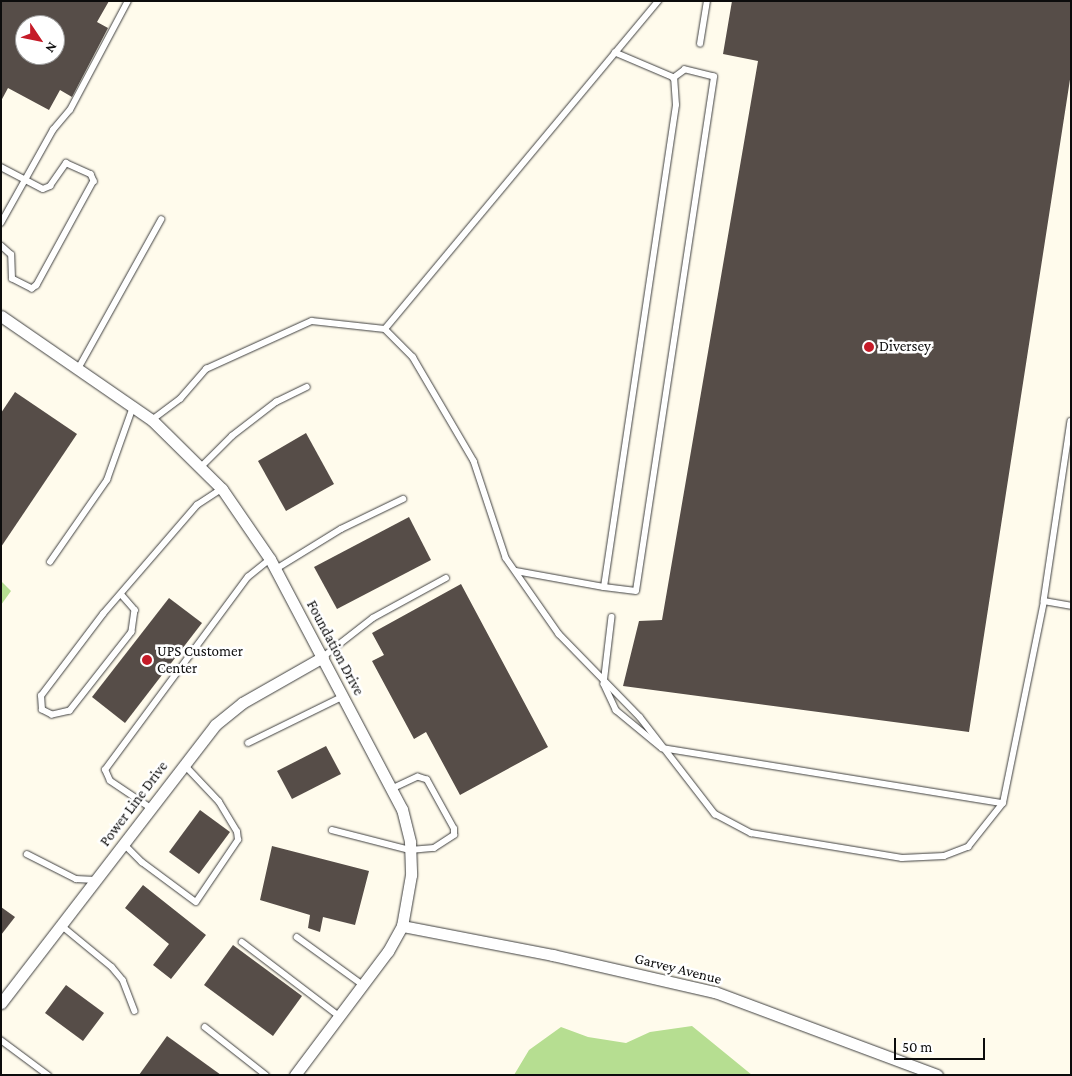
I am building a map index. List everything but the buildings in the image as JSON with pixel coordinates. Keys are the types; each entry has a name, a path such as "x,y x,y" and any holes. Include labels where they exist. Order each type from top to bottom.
{"street":[{"name":"Foundation Drive","path":"1,316 152,420 202,466 222,489 273,564 394,788 402,809 410,850 411,875 402,926 363,985 295,1075"},
{"name":"Power Line Drive","path":"1,1003 215,725 242,703 323,657"},
{"name":"Garvey Avenue","path":"402,926 553,955 715,992 937,1075"}],"lane":[{"path":"1,223 53,130 70,110 128,1"},
{"path":"385,329 658,1"},
{"path":"700,44 707,1"},
{"path":"615,53 674,78"},
{"path":"516,572 636,591 714,77 686,70 674,78"},
{"path":"604,587 676,105 674,78"},
{"path":"1,167 43,189 50,186 66,163 91,174 94,181 37,285 32,289 12,279 11,255 1,246"},
{"path":"78,369 161,220"},
{"path":"152,420 180,399 206,369 312,321 385,329 413,357 474,461 506,558 560,634 604,684 640,717 662,748 715,814 750,833 902,858 944,856 968,847 1003,803 1044,601 1071,422"},
{"path":"202,466 232,436 276,402 307,387"},
{"path":"50,562 107,480 133,407"},
{"path":"122,595 135,610 132,632 70,710 52,715 42,710 41,696 103,614 122,595 197,505 222,489"},
{"path":"150,808 110,781 105,770 248,577 403,499"},
{"path":"323,657 374,618 446,578"},
{"path":"1044,601 1071,606"},
{"path":"612,617 604,684 616,710 662,748 1003,803"},
{"path":"248,743 344,696"},
{"path":"123,843 142,862 196,902 238,840 237,832 219,802 183,765"},
{"path":"332,830 410,850 434,848 448,842 454,835 454,829 427,780 418,777 394,788"},
{"path":"27,854 76,879 95,880"},
{"path":"61,925 112,967 123,980 135,1011"},
{"path":"297,937 363,985"},
{"path":"242,942 339,1016"},
{"path":"205,1027 266,1075"},
{"path":"1,1040 48,1075"}],"green space":[{"path":"1,581 11,591 1,605"},
{"path":"692,1026 752,1075 514,1075 529,1050 561,1027 588,1037 626,1043 650,1032"}],"place":[{"name":"Diversey","path":"869,347"},
{"name":"UPS Customer Center","path":"147,660"}]}
